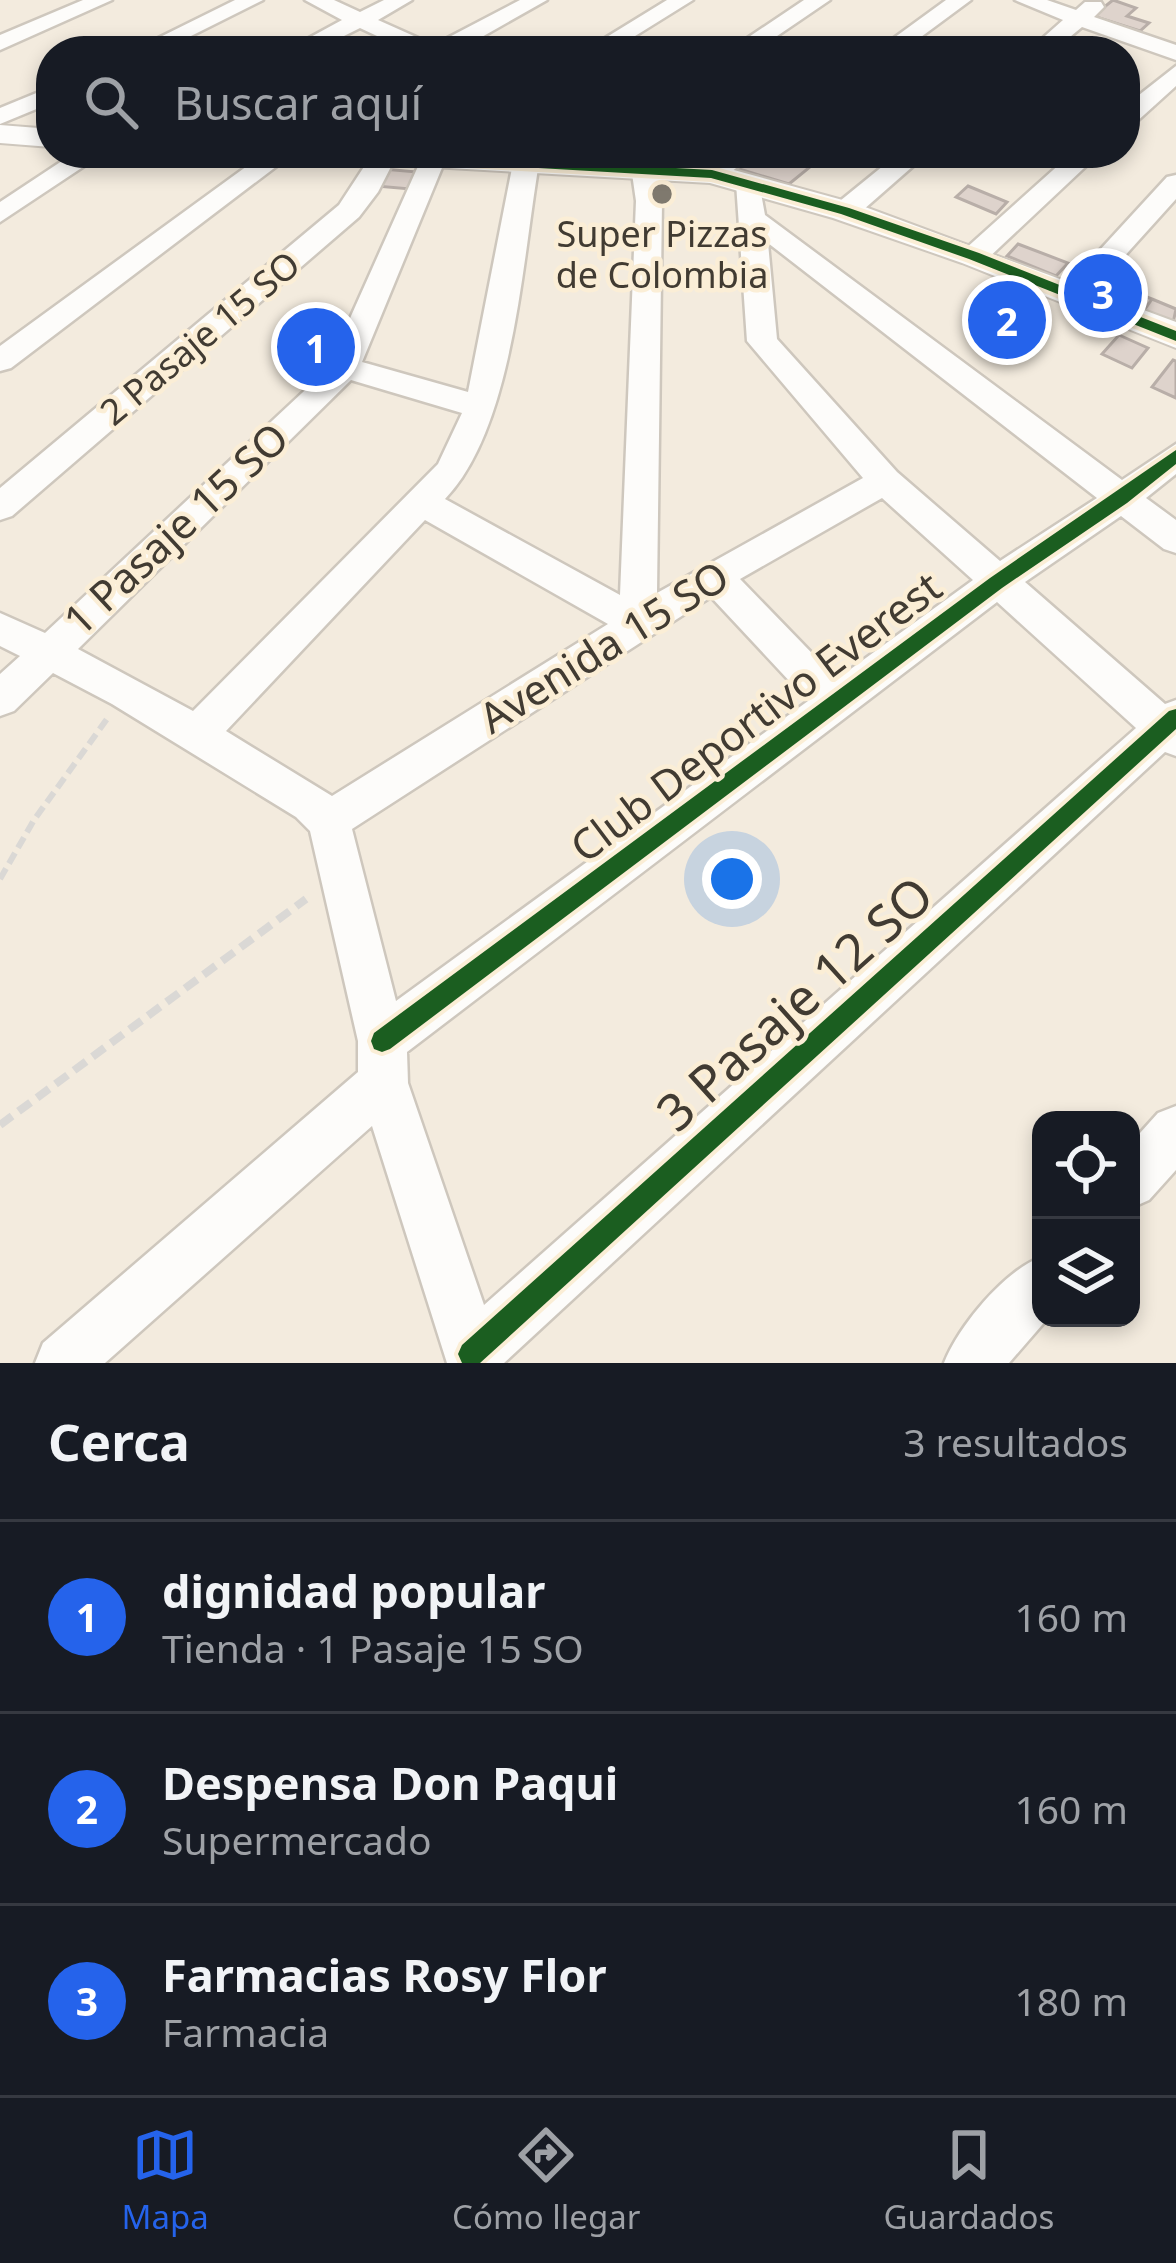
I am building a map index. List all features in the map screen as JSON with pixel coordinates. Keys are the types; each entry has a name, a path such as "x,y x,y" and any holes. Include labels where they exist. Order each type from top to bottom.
{"street":[{"path":"0,43 101,0"},
{"path":"175,36 252,0"},
{"path":"316,0 395,36"},
{"path":"327,36 401,0"},
{"path":"468,36 536,0"},
{"path":"621,36 682,0"},
{"path":"763,36 819,0"},
{"path":"908,36 960,0"},
{"path":"1026,0 1127,36"},
{"path":"1057,36 1102,0"},
{"path":"1140,41 1176,53"},
{"path":"1140,105 1176,73"},
{"path":"0,117 36,101"},
{"path":"0,134 36,137"},
{"path":"0,214 69,168"},
{"path":"0,361 260,168"},
{"name":"2 Pasaje 15 SO","path":"0,508 395,168"},
{"name":"1 Pasaje 15 SO","path":"0,699 344,367 408,168"},
{"path":"197,734 452,471 481,407 551,168"},
{"path":"423,503 638,623 645,168"},
{"path":"681,168 845,211 1176,336"},
{"path":"845,211 897,168"},
{"path":"974,256 1071,168"},
{"path":"1074,295 1176,183"},
{"path":"747,184 762,340 885,482 996,583 1172,728"},
{"path":"747,184 1120,500 1176,539"},
{"path":"344,367 481,407"},
{"name":"Club Deportivo Everest","path":"63,1363 382,1062 835,703 1176,456"},
{"name":"Avenida 15 SO","path":"329,821 714,576 885,482"},
{"path":"714,576 835,703"},
{"path":"0,628 126,692 311,803 329,821 382,1062 473,1358"},
{"name":"3 Pasaje 12 SO","path":"473,1358 1172,728"},
{"path":"1140,1172 1176,1131"},
{"path":"972,1363 1032,1294"}],"path":[{"path":"0,879 34,820 126,692"},
{"path":"0,1125 342,873"}],"building":[{"path":"1113,0 1136,8 1127,16 1149,23 1140,31 1093,16"},
{"path":"1113,0 1136,8 1127,16 1149,23 1140,31 1093,16"},
{"path":"736,168 809,168 789,184"},
{"path":"383,169 417,172 410,189 376,186"},
{"path":"968,186 1007,202 996,214 956,197"},
{"path":"1018,244 1068,263 1056,276 1007,256"},
{"path":"1106,281 1152,299 1143,312 1096,293"},
{"path":"1152,299 1176,309 1173,323 1143,312"},
{"path":"1010,307 1029,318 998,340 979,328"},
{"path":"1119,335 1148,348 1132,368 1102,354"},
{"path":"1176,361 1176,398 1152,387"}],"cycle path":[{"path":"607,168 712,174 845,211 1176,336"},
{"path":"382,1041 996,583 1176,456"},
{"path":"471,1354 1176,717"}],"place":[{"name":"Super Pizzas de Colombia","path":"662,194"},
{"name":"Farmacias Rosy Flor","path":"1103,293"},
{"name":"Despensa Don Paqui","path":"1007,320"},
{"name":"dignidad popular","path":"316,347"}]}
